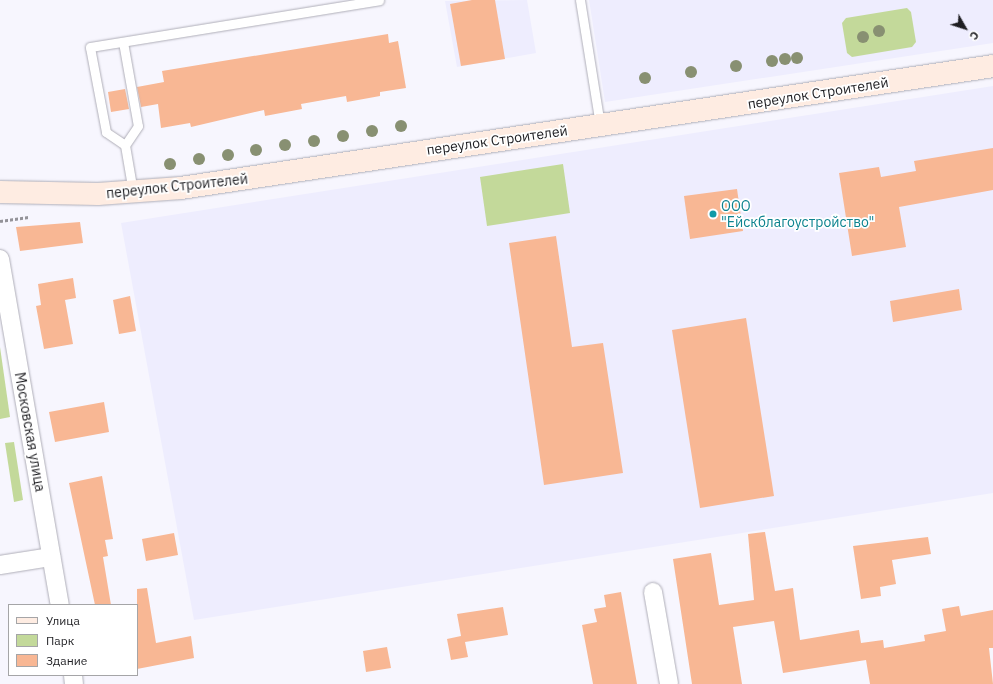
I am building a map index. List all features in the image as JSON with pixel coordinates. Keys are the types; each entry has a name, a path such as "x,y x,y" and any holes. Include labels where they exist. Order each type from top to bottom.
{"street":[{"name":"переулок Строителей","path":"0,192 134,192 600,125 993,66"},
{"name":"Московская улица","path":"0,259 4,307 60,604"},
{"path":"0,565 51,556"},
{"path":"654,592 669,684"}],"lane":[{"path":"134,192 124,145 106,132 90,47 379,0"},
{"path":"580,0 600,125"},
{"path":"123,42 138,126 124,145"}],"shaded area":[{"path":"527,0 536,53 457,67 445,1"},
{"path":"589,0 993,0 993,43 605,102"},
{"path":"993,86 993,493 194,620 121,223"}],"green space":[{"path":"907,8 911,12 916,42 912,47 852,57 847,53 842,23 846,18"},
{"path":"563,164 570,213 487,226 480,177"},
{"path":"0,347 10,417 0,419"},
{"path":"14,442 23,500 14,502 5,443"}],"building":[{"path":"472,0 495,0 505,59 461,66 450,4"},
{"path":"388,34 389,43 398,41 406,88 380,92 380,96 347,102 346,96 301,104 302,109 265,116 264,110 191,127 190,123 161,128 158,104 141,107 137,87 164,82 162,71"},
{"path":"125,89 129,109 111,112 108,92"},
{"path":"993,148 993,190 899,207 906,247 852,256 839,173 879,167 881,177 916,171 914,161"},
{"name":"ООО \"Ейскблагоустройство\"","path":"737,189 743,231 690,239 684,196"},
{"path":"80,222 83,243 20,251 16,227"},
{"path":"556,236 572,347 603,343 623,473 544,485 509,243"},
{"path":"73,278 76,298 65,300 73,344 44,349 36,306 41,305 38,284"},
{"path":"959,289 962,310 893,322 890,301"},
{"path":"130,296 136,331 119,334 113,300"},
{"path":"746,318 774,496 700,508 672,330"},
{"path":"104,402 109,432 55,442 49,412"},
{"path":"102,476 113,539 105,540 108,556 103,557 111,604 95,604 69,483"},
{"path":"765,532 775,591 793,588 800,640 859,630 861,643 883,640 884,648 925,641 924,635 946,631 942,609 959,606 961,616 993,610 993,648 989,648 993,684 870,684 866,660 783,673 774,621 733,627 742,684 692,684 673,559 711,553 719,605 754,600 748,534"},
{"path":"174,533 178,555 146,561 142,539"},
{"path":"928,537 931,554 892,560 896,584 880,587 881,596 861,599 853,546"},
{"path":"147,588 156,643 191,636 194,658 138,669 137,589"},
{"path":"621,592 637,684 593,684 582,625 597,622 594,609 606,607 604,595"},
{"path":"503,607 508,635 465,642 468,657 451,660 447,639 461,636 457,614"},
{"path":"387,647 391,668 366,672 363,651"}],"place":[{"name":"ООО \"Ейскблагоустройство\"","path":"713,214"}]}
